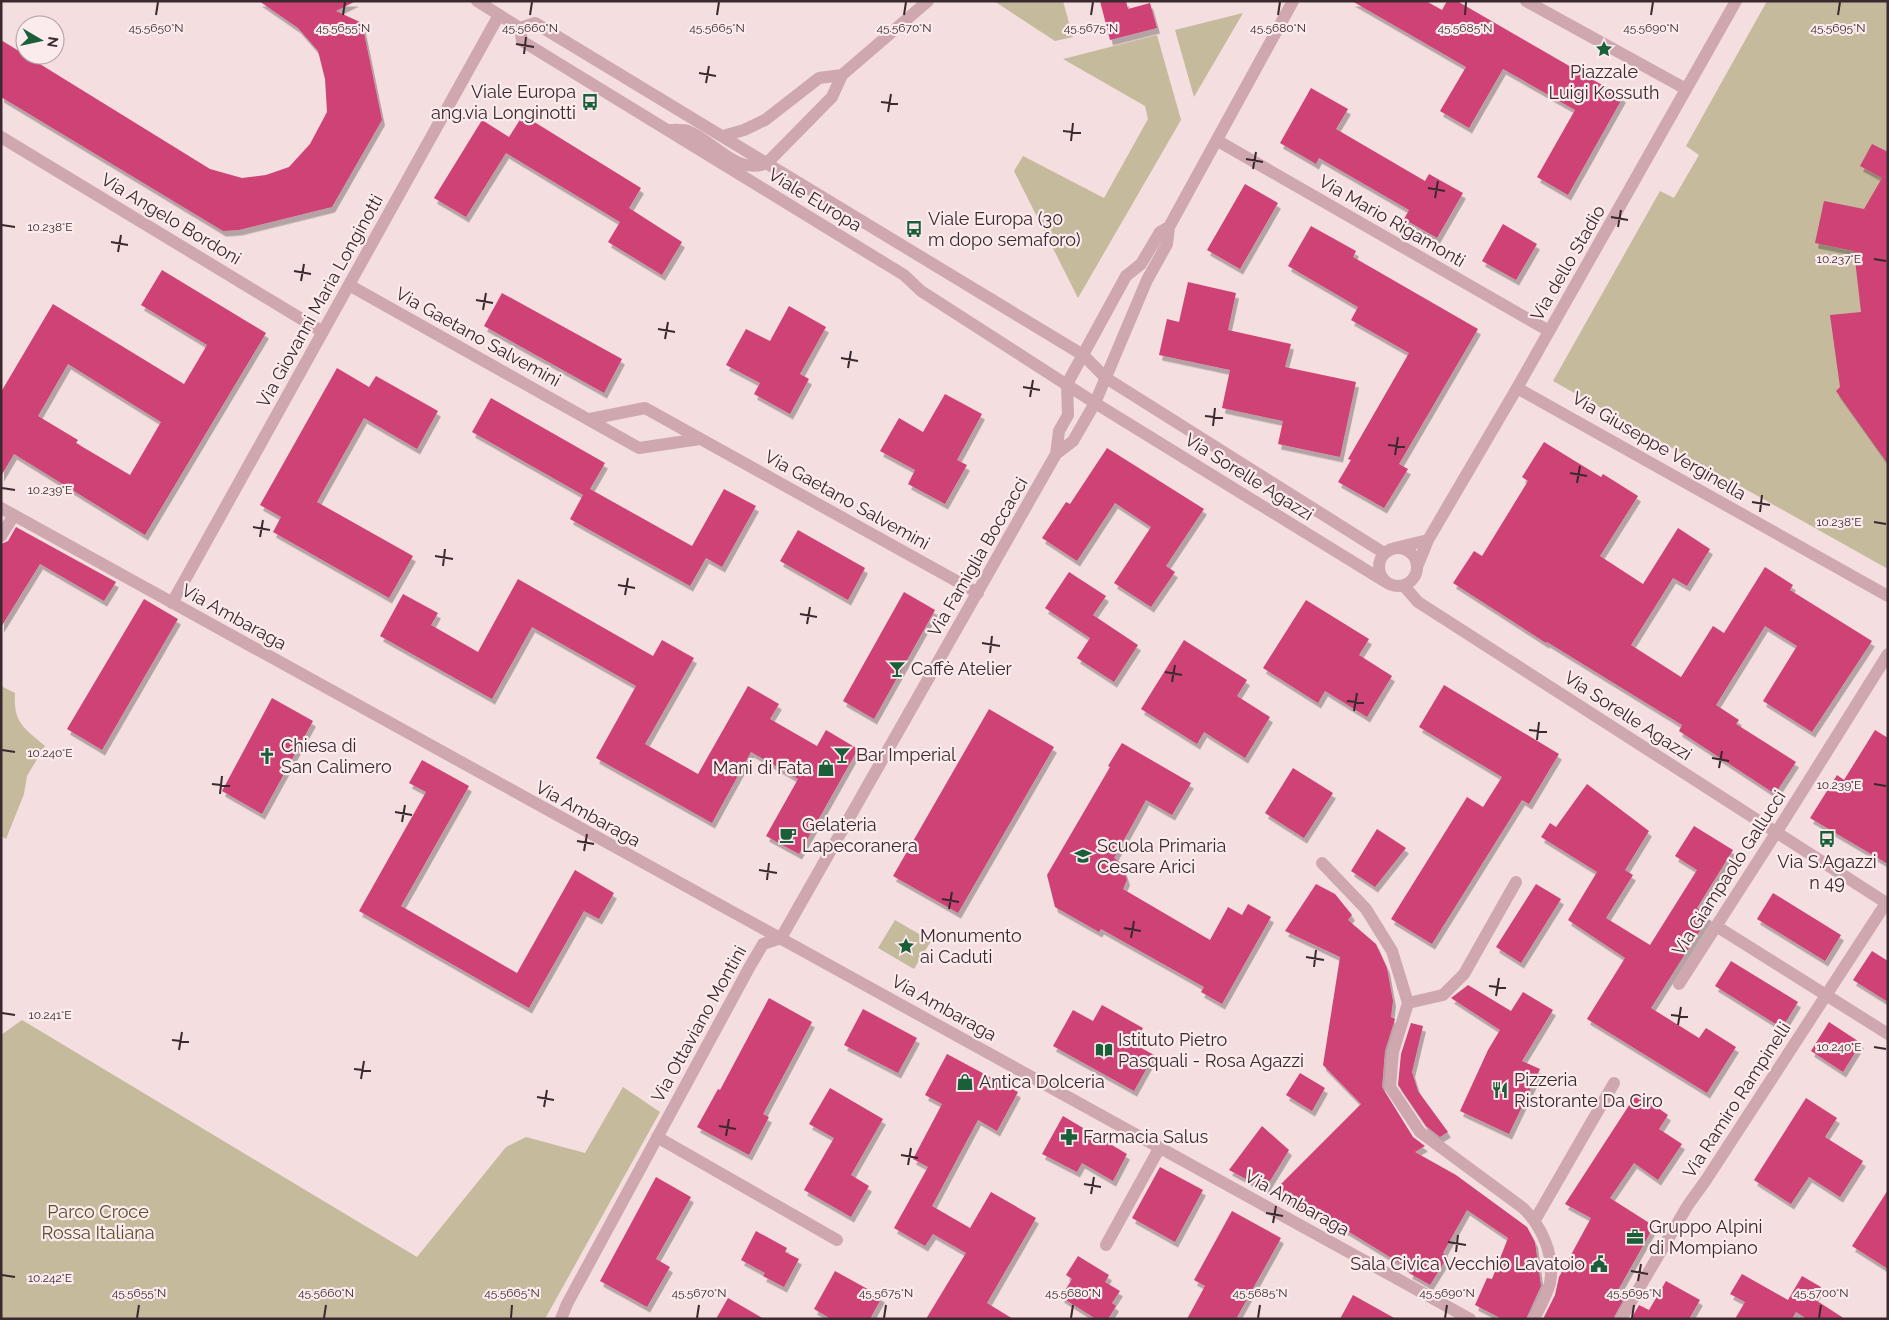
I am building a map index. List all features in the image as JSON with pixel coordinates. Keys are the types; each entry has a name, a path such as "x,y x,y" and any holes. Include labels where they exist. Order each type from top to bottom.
{"street":[{"name":"Viale Europa","path":"476,1 520,28 522,41 904,275 921,291 1095,403"},
{"path":"667,130 687,130 742,165 759,167 767,163 832,96 842,75 928,1"},
{"name":"Via Famiglia Boccacci","path":"1056,454 1073,441 1095,403 1147,280 1167,244 1169,227 1218,141 1293,1"},
{"path":"1526,1 1686,89"},
{"name":"Via dello Stadio","path":"1418,567 1428,540 1517,388 1736,1"},
{"name":"Via Giovanni Maria Longinotti","path":"172,603 499,15"},
{"name":"Viale Europa","path":"520,28 535,23 1083,355 1106,378"},
{"path":"723,136 744,130 765,120 818,78 842,75"},
{"name":"Via Angelo Bordoni","path":"1,137 324,332"},
{"name":"Via Mario Rigamonti","path":"1218,141 1549,331"},
{"name":"Via Famiglia Boccacci","path":"781,938 1056,454 1060,431 1068,416 1067,384 1126,276 1141,264 1160,232 1169,227"},
{"name":"Via Gaetano Salvemini","path":"349,285 639,448 700,439"},
{"name":"Via Sorelle Agazzi","path":"1106,378 1390,551"},
{"name":"Via Giuseppe Verginella","path":"1517,388 1888,596"},
{"name":"Via Sorelle Agazzi","path":"1095,403 1384,581"},
{"name":"Via Gaetano Salvemini","path":"590,419 645,408 978,592"},
{"name":"Via Ambaraga","path":"1,508 1470,1319"},
{"path":"1,536 14,515"},
{"path":"1390,551 1410,552 1418,567 1414,578 1404,586 1395,586 1384,581 1378,566 1390,551 1428,540"},
{"name":"Via Sorelle Agazzi","path":"1404,586 1418,602 1887,903"},
{"name":"Via Giampaolo Gallucci","path":"1679,984 1888,654"},
{"path":"1322,863 1366,909 1392,951 1408,1003 1392,1052 1390,1087 1420,1132 1523,1208 1535,1220 1549,1252 1550,1283 1534,1319"},
{"path":"1408,1003 1444,995 1464,974 1516,882"},
{"name":"Via Ramiro Rampinelli","path":"1621,1319 1688,1205 1887,903"},
{"path":"1716,926 1888,1034"},
{"name":"Via Ottaviano Montini","path":"561,1319 566,1304 763,944 781,938"},
{"path":"1535,1220 1614,1082"},
{"path":"656,1137 837,1240"},
{"path":"1106,1245 1160,1147"}],"green space":[{"path":"994,1 1063,1 1073,37 1055,41"},
{"path":"1767,1 1888,1 1888,569 1553,381 1660,191 1674,198 1699,155 1686,146"},
{"path":"1243,13 1194,97 1175,30"},
{"path":"1157,35 1181,120 1078,298 1014,171 1023,156 1104,198 1148,119 1145,106 1063,59"},
{"path":"1,686 15,693 16,711 21,724 45,746 27,776 24,794 6,839 1,836"},
{"path":"895,920 931,941 914,969 878,948"},
{"name":"Parco Croce Rossa Italiana","path":"22,1020 417,1257 506,1147 526,1137 585,1153 623,1087 660,1112 545,1319 1,1319 1,1035"}],"building":[{"path":"259,1 356,1 336,11 362,23 382,120 332,207 239,230 223,231 1,97 1,40 15,49 15,65 42,65 210,169 242,178 266,175 289,167 310,144 327,112 325,79 318,51 298,28"},
{"path":"1100,1 1126,1 1128,9 1150,3 1157,28 1110,40"},
{"path":"1352,1 1426,1 1442,10 1447,1 1457,1 1623,97 1568,195 1537,177 1575,110 1503,69 1469,128 1440,111 1466,67"},
{"path":"1311,88 1348,109 1336,129 1425,181 1429,174 1463,193 1437,238 1404,219 1409,210 1319,158 1316,164 1280,143"},
{"path":"523,115 641,188 629,208 682,242 662,275 608,242 620,222 506,153 466,217 434,198 482,120 509,137"},
{"path":"1872,144 1888,152 1888,464 1836,391 1840,387 1830,315 1861,312 1854,251 1815,243 1824,201 1864,209 1882,178 1860,166"},
{"path":"1245,184 1278,203 1240,269 1207,250"},
{"path":"1503,224 1537,244 1516,280 1482,261"},
{"path":"1311,226 1356,251 1353,257 1478,329 1399,464 1408,469 1384,508 1338,482 1351,460 1348,459 1409,353 1351,320 1358,307 1288,266"},
{"path":"162,270 266,333 145,535 14,454 1,476 1,392 53,304 184,384 207,345 141,305","holes":["68,364 161,422 130,475 76,443 78,440 38,416"]},
{"path":"1188,282 1236,293 1228,330 1291,344 1285,367 1356,382 1340,457 1278,444 1283,421 1222,408 1230,370 1159,355 1167,319 1179,322"},
{"path":"502,293 622,359 604,393 484,326"},
{"path":"789,306 826,327 800,374 809,379 790,414 754,394 760,383 726,365 746,329 770,341"},
{"path":"337,368 369,387 376,376 438,411 417,449 364,418 317,502 413,556 389,598 273,532 281,517 260,505"},
{"path":"945,394 982,414 957,460 967,465 945,504 908,484 915,470 880,451 899,418 923,432"},
{"path":"491,398 605,463 590,489 692,546 724,489 756,506 722,567 706,558 690,586 570,519 583,495 472,432"},
{"path":"1544,442 1601,477 1603,474 1638,496 1600,556 1643,584 1678,528 1710,549 1687,586 1673,578 1631,645 1681,677 1713,626 1724,633 1765,567 1793,585 1790,590 1872,641 1812,732 1763,701 1797,646 1765,626 1716,705 1739,720 1736,724 1796,762 1775,794 1679,731 1682,725 1546,643 1453,583 1474,551 1482,556 1528,481 1522,477"},
{"path":"1107,448 1204,509 1166,566 1175,572 1151,607 1114,583 1151,527 1115,503 1077,561 1042,538 1066,502 1070,504"},
{"path":"16,527 116,582 104,601 40,564 1,627 1,544 8,541"},
{"path":"798,530 865,568 848,600 780,561"},
{"path":"1069,572 1106,596 1093,615 1138,645 1114,682 1077,658 1090,638 1045,608"},
{"path":"518,579 653,656 662,640 694,658 645,744 698,774 748,686 779,704 770,719 817,746 826,730 858,749 799,854 766,836 798,779 751,752 712,823 596,758 636,686 532,627 492,699 380,636 403,594 438,613 431,625 478,652"},
{"path":"904,592 935,610 874,719 843,701"},
{"path":"144,599 178,619 102,750 67,729"},
{"path":"1306,600 1369,639 1359,655 1392,676 1367,717 1325,691 1318,703 1263,668"},
{"path":"1184,640 1247,680 1237,696 1270,717 1245,758 1204,732 1197,744 1141,709"},
{"path":"1444,685 1559,754 1529,804 1522,800 1432,944 1391,919 1467,797 1483,807 1502,777 1419,727"},
{"name":"Chiesa di San Calimero","path":"272,698 313,721 262,814 222,791"},
{"path":"989,709 1054,747 958,913 893,876"},
{"path":"1875,730 1888,738 1888,864 1810,818 1837,775 1844,780"},
{"path":"1122,743 1191,783 1172,815 1146,800 1114,858 1122,864 1127,880 1123,889 1210,940 1228,907 1242,915 1248,904 1271,917 1222,1004 1201,992 1204,987 1101,929 1099,932 1055,907 1047,875"},
{"path":"422,760 469,786 401,906 517,973 575,870 614,893 599,919 584,911 529,1008 359,911 426,792 409,783"},
{"path":"1293,768 1333,793 1304,838 1265,813"},
{"path":"1587,784 1649,831 1625,870 1633,875 1606,918 1650,945 1697,870 1675,856 1694,826 1733,850 1697,908 1709,916 1651,1008 1699,1038 1706,1028 1736,1047 1707,1093 1587,1019 1625,958 1568,920 1597,872 1541,837 1550,823 1556,827"},
{"path":"1377,829 1406,848 1375,887 1351,871"},
{"path":"1316,884 1335,894 1352,915 1348,920 1376,944 1387,968 1393,1001 1391,1017 1395,1019 1385,1051 1382,1087 1413,1137 1425,1146 1415,1152 1456,1175 1527,1227 1535,1242 1541,1286 1526,1319 1502,1319 1475,1305 1487,1278 1492,1279 1508,1238 1467,1210 1443,1253 1448,1256 1430,1285 1409,1273 1411,1270 1315,1211 1311,1215 1273,1192 1361,1104 1323,1065 1340,957 1285,931"},
{"path":"1536,884 1561,899 1521,963 1496,947"},
{"path":"1773,893 1841,935 1825,961 1757,919"},
{"path":"1872,951 1888,961 1888,1002 1853,980"},
{"path":"1731,961 1798,1002 1782,1028 1715,986"},
{"path":"1468,985 1511,1011 1523,992 1553,1010 1522,1061 1540,1069 1509,1134 1460,1111 1488,1050 1500,1030 1451,998"},
{"path":"769,998 812,1022 763,1114 769,1117 749,1155 697,1127 718,1089 720,1090"},
{"name":"Istituto Pietro Pasquali - Rosa Agazzi","path":"1102,1005 1143,1028 1134,1044 1154,1055 1134,1091 1053,1046 1073,1010 1093,1021"},
{"path":"863,1009 917,1038 898,1073 844,1045"},
{"path":"1829,1022 1861,1043 1843,1072 1811,1051"},
{"path":"1411,1023 1423,1026 1412,1072 1418,1091 1448,1132 1440,1137 1426,1126 1398,1085 1401,1054"},
{"path":"947,1054 1018,1092 997,1131 978,1120 932,1206 970,1228 991,1192 1036,1218 987,1303 1013,1319 926,1319 966,1253 933,1234 925,1246 894,1228 928,1167 913,1159 942,1104 925,1095"},
{"path":"1300,1073 1325,1088 1312,1111 1286,1095"},
{"path":"830,1088 883,1119 851,1175 869,1186 851,1217 804,1190 834,1138 809,1124"},
{"path":"1637,1093 1668,1115 1659,1129 1682,1144 1658,1180 1634,1163 1610,1198 1654,1226 1617,1292 1625,1297 1613,1319 1543,1319 1555,1295 1559,1277 1591,1218 1565,1204"},
{"path":"1806,1098 1837,1118 1825,1137 1863,1161 1840,1197 1809,1177 1791,1204 1754,1180"},
{"path":"1063,1116 1127,1154 1113,1181 1082,1163 1077,1172 1042,1154"},
{"path":"1262,1126 1289,1150 1265,1189 1229,1170"},
{"path":"1160,1167 1203,1190 1175,1242 1132,1218"},
{"path":"656,1177 691,1197 656,1259 670,1267 647,1307 600,1281"},
{"path":"1888,1190 1888,1269 1852,1246"},
{"path":"1232,1211 1281,1238 1236,1319 1187,1319 1205,1286 1194,1280"},
{"path":"756,1231 787,1248 785,1252 799,1259 784,1287 763,1276 765,1273 741,1260"},
{"path":"1078,1256 1109,1275 1105,1282 1120,1291 1112,1303 1116,1306 1108,1319 1096,1319 1061,1297 1072,1279 1066,1275"},
{"path":"835,1271 882,1297 870,1319 831,1319 814,1309"},
{"path":"1742,1274 1788,1300 1802,1276 1821,1287 1814,1299 1845,1319 1807,1319 1796,1312 1792,1319 1735,1319 1745,1302 1730,1294"},
{"path":"1666,1281 1700,1300 1689,1319 1631,1319 1639,1305 1649,1310"},
{"path":"1353,1295 1396,1319 1340,1319"},
{"path":"728,1298 764,1319 716,1319"}],"place":[{"name":"Piazzale Luigi Kossuth","path":"1604,49"},
{"name":"Viale Europa ang.via Longinotti","path":"590,102"},
{"name":"Viale Europa (30 m dopo semaforo)","path":"914,229"},
{"name":"Caffè Atelier","path":"897,669"},
{"name":"Bar Imperial","path":"842,755"},
{"name":"Chiesa di San Calimero","path":"267,756"},
{"name":"Mani di Fata","path":"826,768"},
{"name":"Gelateria Lapecoranera","path":"788,835"},
{"name":"Via S.Agazzi n 49","path":"1827,839"},
{"name":"Scuola Primaria Cesare Arici","path":"1083,856"},
{"name":"Monumento ai Caduti","path":"906,946"},
{"name":"Istituto Pietro Pasquali - Rosa Agazzi","path":"1104,1050"},
{"name":"Antica Dolceria","path":"965,1082"},
{"name":"Pizzeria Ristorante Da Ciro","path":"1500,1090"},
{"name":"Farmacia Salus","path":"1069,1137"},
{"name":"Gruppo Alpini di Mompiano","path":"1635,1237"},
{"name":"Sala Civica Vecchio Lavatoio","path":"1599,1264"}]}
